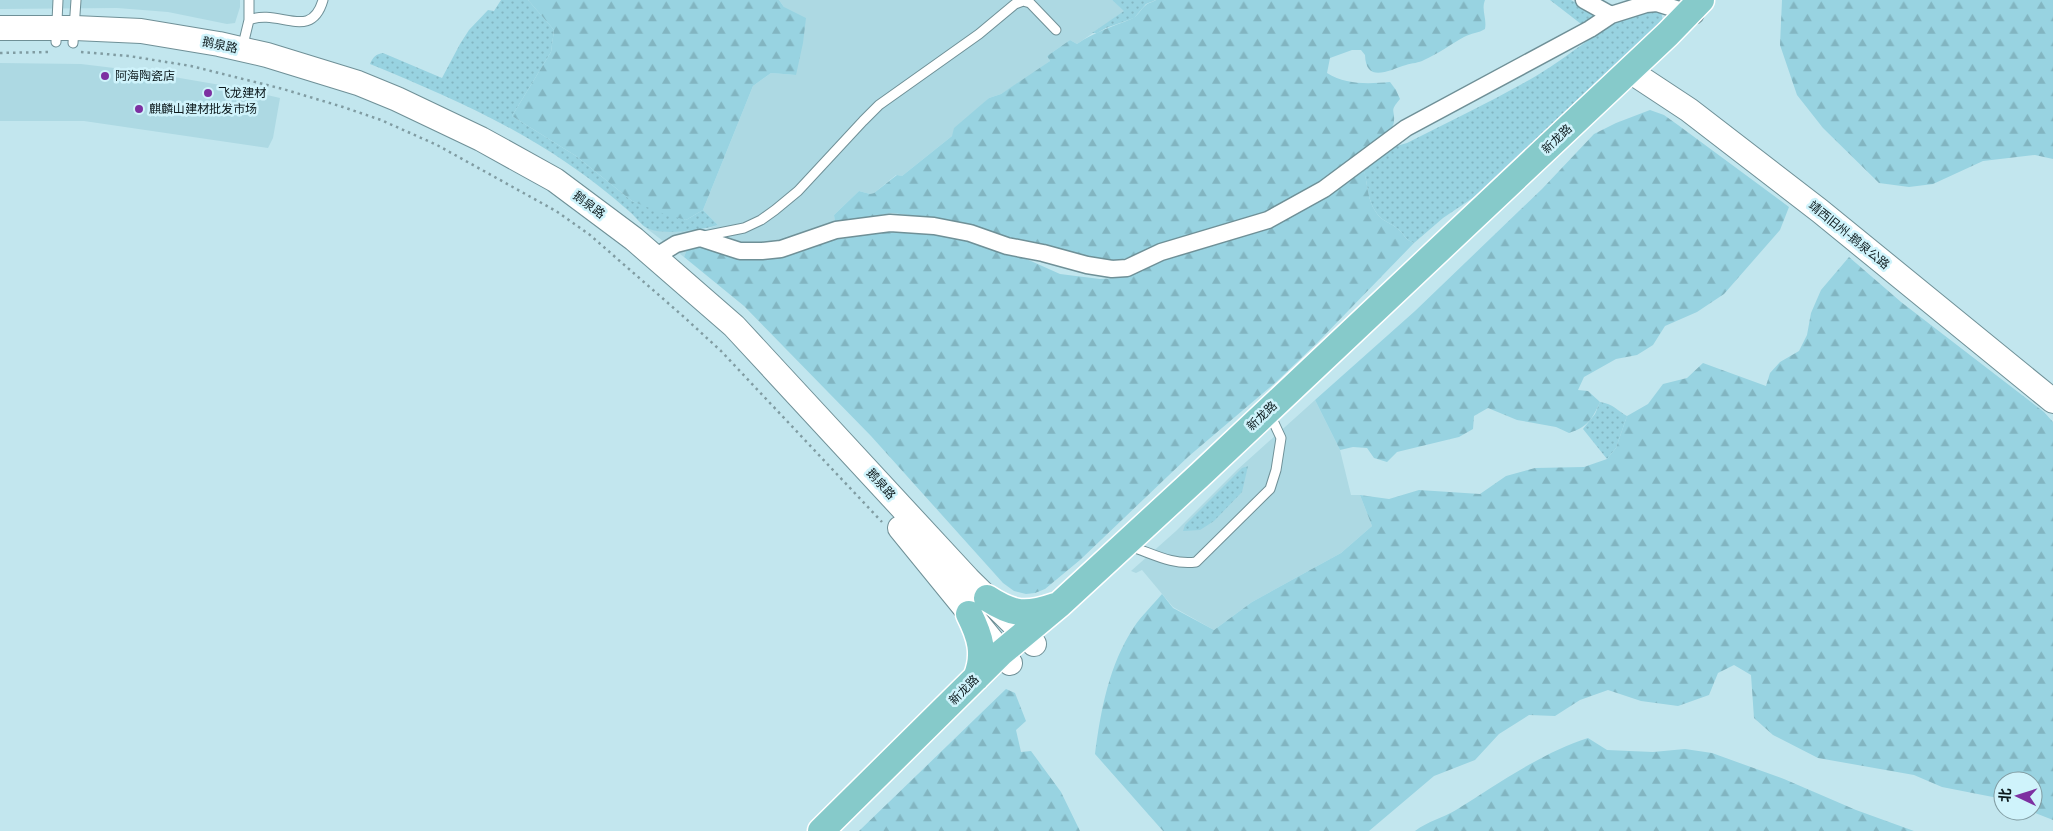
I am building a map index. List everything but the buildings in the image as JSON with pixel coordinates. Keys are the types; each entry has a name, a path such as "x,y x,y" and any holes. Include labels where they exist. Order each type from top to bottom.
{"main road":[{"name":"新龙路","path":"822,831 976,678 1005,658 1138,549 1442,267 1571,139 1639,77 1703,7"},
{"name":"新龙路","path":"1029,638 1060,604 1703,7"},
{"name":"鹅泉路","path":"0,28 65,40 166,49 263,69 335,90 415,122 522,178 584,218 625,251 724,338 900,528 957,596 978,606 1029,638"},
{"name":"鹅泉路","path":"0,43 65,40 141,31 242,49 358,82 439,118 555,180 621,229 734,326 978,606 1005,658"},
{"name":"靖西旧州-鹅泉公路","path":"1639,77 1689,110 1820,211 2053,401"},
{"path":"976,678 980,668 982,642 978,606 1015,613 1038,611 1060,604"},
{"name":"新龙路","path":"840,831 1005,658"}],"street":[{"path":"1584,0 1611,15"},
{"path":"655,257 676,244 700,238 740,252 762,251 782,249 836,230 872,224 912,224 956,230 1006,246 1043,253 1087,265 1112,269 1127,268 1161,252 1268,220 1324,188 1406,128 1590,29 1611,15 1646,4 1657,3 1703,7"}],"lane":[{"path":"58,0 65,40"},
{"path":"65,40 76,0"},
{"path":"242,49 249,20 249,0"},
{"path":"249,20 269,16 293,22 306,22 317,14 322,0"},
{"path":"700,238 744,228 761,220 775,210 798,191 862,121 985,29 1015,4 1023,1 1030,3 1056,30"},
{"path":"1138,549 1184,564 1196,562 1270,489 1276,470 1280,438 1274,423"}],"path":[{"path":"0,53 65,40 129,56 191,66 283,89 336,105 380,120 437,145 556,211 590,235 715,346 884,525"}],"shaded area":[{"path":"0,0 240,0 240,7 235,23 227,24 168,12 117,8 0,9"},
{"path":"779,0 1112,0 1125,11 1077,44 1070,40 1047,56 1050,61 1034,73 1001,94 989,98 952,136 902,176 896,175 874,193 870,194 859,191 834,215 835,222 782,243 687,249 684,257 646,228 658,231 691,231 704,230 718,225 703,210 753,86 771,73 796,75 784,7"},
{"name":"麒麟山建材批发市场","path":"0,63 81,64 139,71 232,87 280,98 273,138 268,148 84,121 0,121"},
{"path":"1315,400 1340,450 1351,495 1360,495 1372,526 1341,553 1252,602 1214,630 1173,607 1142,570 1136,573 1131,571 1176,531 1237,470"}],"green space":[{"path":"501,0 528,0 554,30 551,52 512,116 576,156 632,201 686,220 703,210 718,225 703,229 672,232 662,232 647,228 592,181 544,148 496,121 370,64 375,56 383,53 442,78 469,30 488,10 494,11"},
{"path":"528,0 779,0 784,7 806,18 796,75 771,73 753,86 703,210 686,220 664,214 632,201 576,156 512,116 551,52 554,30"},
{"path":"1112,0 1156,0 1146,4 1134,18 1097,33 1092,33 1124,11"},
{"path":"1156,0 1485,0 1485,29 1464,37 1422,61 1386,72 1380,73 1369,70 1365,55 1361,50 1352,50 1330,58 1327,73 1334,77 1357,83 1390,82 1400,99 1393,110 1394,123 1389,133 1319,185 1272,212 1134,256 1108,263 1035,246 969,224 892,213 835,222 834,215 859,191 870,194 874,193 897,175 902,176 952,136 954,128 989,98 1001,94 1050,61 1047,56 1070,40 1077,44 1097,33 1131,19 1147,4"},
{"path":"1550,0 1571,0 1597,15 1585,27"},
{"path":"1782,0 2053,0 2053,159 2035,155 1983,161 1933,184 1909,187 1879,183 1823,128 1797,95 1780,45"},
{"path":"1652,9 1661,12 1663,21 1492,185 1443,218 1414,243 1376,212 1370,200 1363,168 1393,147 1407,143 1536,76 1620,21"},
{"path":"1650,110 1664,115 1789,207 1780,230 1724,294 1697,312 1665,326 1653,345 1637,355 1616,359 1584,377 1578,390 1588,391 1600,402 1588,422 1575,431 1569,433 1556,427 1517,420 1488,408 1474,416 1473,429 1459,437 1397,452 1387,462 1374,458 1367,448 1353,447 1340,450 1315,400 1415,311 1542,189 1594,134"},
{"path":"1363,167 1370,200 1376,212 1414,243 1317,343 1275,383 1189,456 1080,560 1045,589 1035,593 1026,594 1014,591 1003,583 871,436 744,306 684,257 687,249 695,243 726,255 742,258 859,235 886,232 929,232 953,236 1022,257 1060,274 1100,279 1116,278 1129,275 1169,257 1192,252 1219,242"},
{"path":"1849,257 1901,302 2044,412 2053,422 2053,820 2043,816 2043,771 1993,771 1993,797 1942,787 1914,775 1818,758 1773,735 1754,718 1751,675 1734,665 1718,673 1709,695 1678,706 1641,701 1608,690 1580,700 1555,716 1529,715 1499,734 1475,760 1434,776 1369,831 1163,831 1095,754 1103,704 1118,657 1140,618 1162,594 1173,608 1214,630 1252,602 1341,553 1372,526 1360,495 1389,499 1419,490 1480,494 1506,476 1535,468 1584,467 1607,459 1616,448 1627,416 1648,404 1663,384 1687,378 1703,363 1766,386 1770,373 1780,362 1799,351 1807,335 1811,313 1821,290"},
{"path":"1600,402 1612,406 1627,416 1616,448 1607,459 1583,429 1595,414"},
{"path":"1248,466 1242,492 1214,521 1200,530 1183,531 1185,525 1242,468"},
{"path":"1006,689 1015,693 1026,721 1016,730 1021,752 1031,751 1061,792 1080,831 859,831"},
{"path":"1588,738 1607,750 1653,752 1685,749 1712,753 1784,779 1856,810 1914,831 1415,831 1456,810 1553,752"}],"place":[{"name":"阿海陶瓷店","path":"105,76"},
{"name":"飞龙建材","path":"208,93"},
{"name":"麒麟山建材批发市场","path":"139,109"}]}
